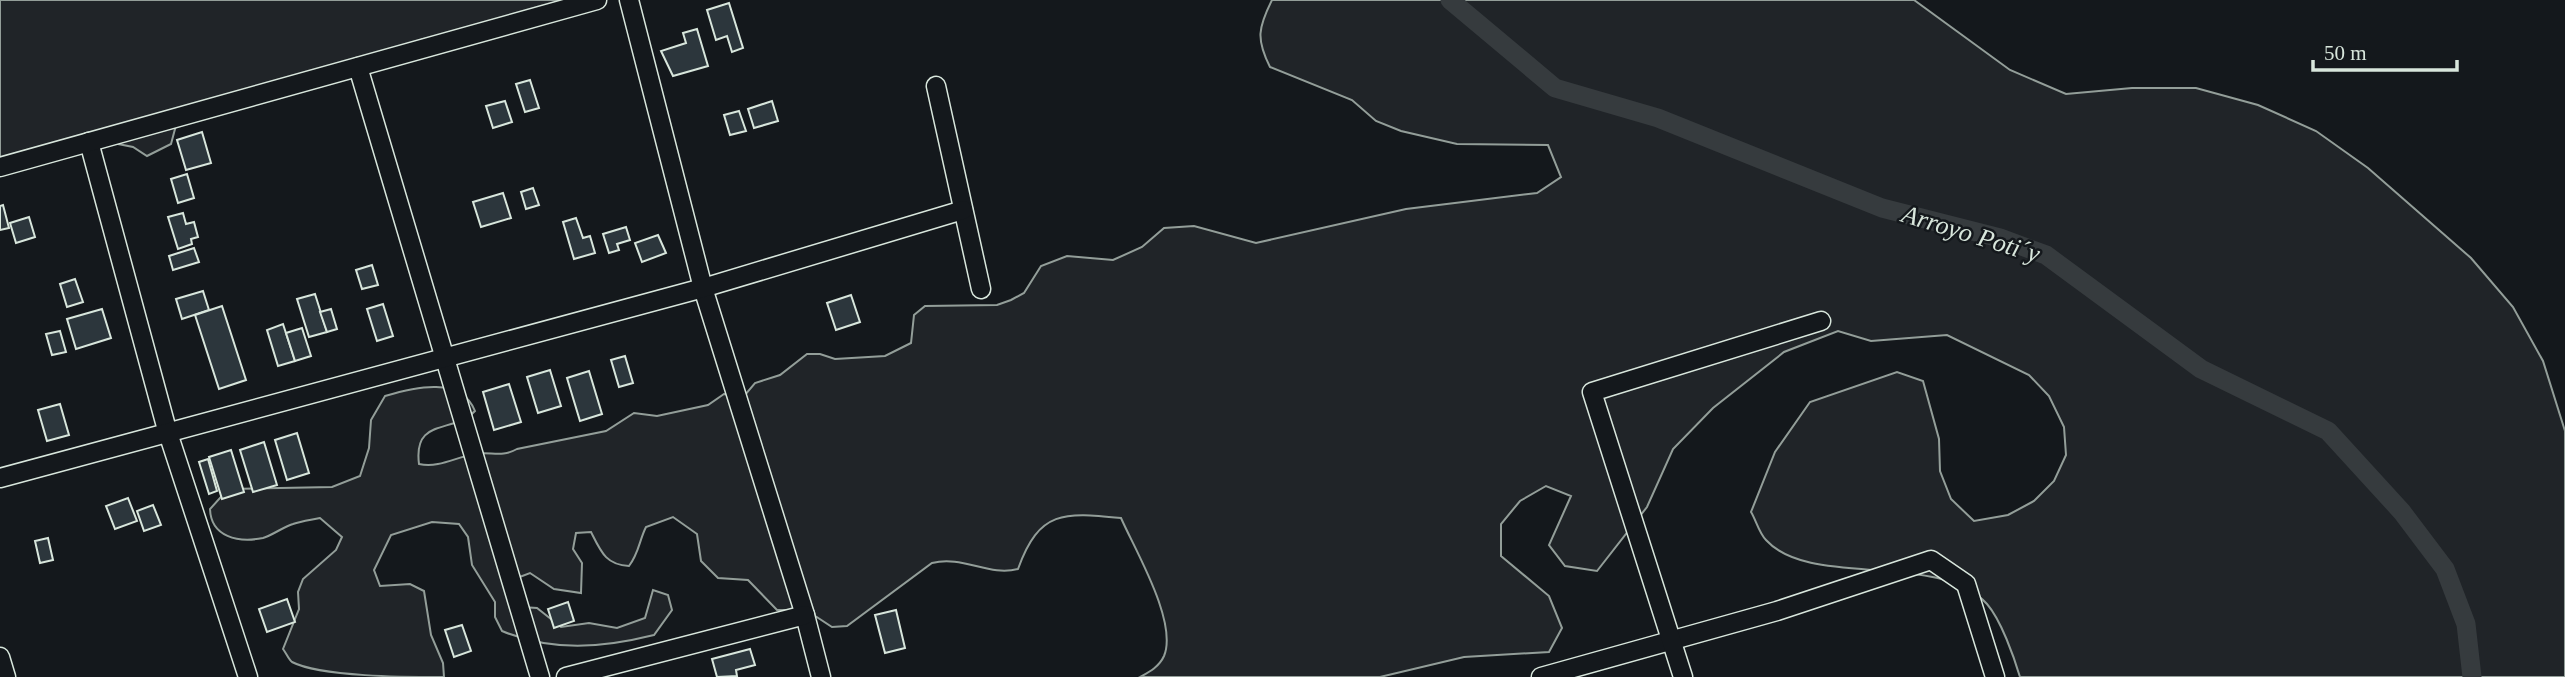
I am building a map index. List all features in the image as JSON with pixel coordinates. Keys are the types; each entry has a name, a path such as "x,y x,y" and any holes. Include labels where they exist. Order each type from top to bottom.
{"street":[{"path":"0,167 597,0"},
{"path":"629,0 703,288 805,615 821,677"},
{"path":"358,67 540,677"},
{"path":"936,86 981,289"},
{"path":"89,142 167,430 248,677"},
{"path":"0,478 167,430 703,288 963,210"},
{"path":"1683,677 1592,392 1821,321"},
{"path":"1541,677 1672,642 1931,560 1966,584 1995,677"},
{"path":"566,677 805,615"},
{"path":"0,657 6,677"}],"shaded area":[{"path":"0,0 584,0 482,33 423,39 352,67 179,114 171,144 147,156 133,147 88,138 0,164"},
{"path":"1272,0 1914,0 2010,70 2066,94 2132,88 2196,88 2258,105 2316,131 2368,168 2471,258 2513,307 2543,361 2565,431 2565,677 2020,677 1997,619 1987,604 1965,588 1938,578 1812,563 1786,555 1766,540 1759,530 1751,512 1775,452 1810,402 1897,372 1923,381 1939,439 1940,471 1951,499 1974,521 2008,515 2034,501 2054,481 2066,455 2064,427 2049,396 2029,375 1947,335 1871,341 1838,331 1784,352 1713,408 1673,449 1647,507 1597,571 1565,566 1549,545 1571,496 1546,486 1520,501 1501,524 1501,556 1549,596 1562,628 1549,652 1464,657 1380,677 1140,677 1157,666 1164,656 1167,642 1160,606 1121,518 1084,515 1056,519 1045,525 1035,535 1018,569 997,570 943,561 932,563 847,626 832,627 806,610 777,610 748,580 718,578 701,561 697,534 673,517 646,527 629,566 615,563 605,556 591,532 576,533 573,549 582,563 581,593 554,589 530,573 517,578 522,607 537,608 561,627 589,623 617,628 645,618 653,590 668,595 672,610 654,635 615,643 578,646 540,642 502,631 495,617 495,602 472,565 468,537 459,524 432,522 391,535 374,570 380,586 410,584 424,591 431,635 443,663 444,677 323,671 292,662 283,649 299,609 298,592 303,579 336,550 342,537 320,518 293,524 263,538 244,540 221,532 215,526 210,509 228,489 332,487 360,476 369,448 371,420 385,396 423,388 448,388 468,400 475,411 466,418 428,433 422,439 419,449 419,464 440,464 480,453 501,454 606,431 634,413 657,416 708,405 724,394 745,395 755,383 780,375 807,354 820,354 835,359 885,356 911,343 914,315 925,306 997,305 1024,293 1041,266 1067,256 1113,260 1142,247 1164,228 1194,226 1256,243 1406,209 1537,193 1561,177 1548,145 1457,144 1401,131 1376,121 1352,100 1270,67 1262,49 1260,34"}],"building":[{"path":"729,3 743,48 732,52 727,36 716,40 707,10"},
{"path":"697,29 708,66 673,76 661,51 686,43 683,33"},
{"path":"530,80 539,108 525,112 516,84"},
{"path":"505,101 512,122 493,128 486,106"},
{"path":"772,101 778,121 754,128 748,109"},
{"path":"739,111 746,131 730,135 724,115"},
{"path":"202,132 211,163 186,170 177,140"},
{"path":"187,174 194,198 178,203 171,179"},
{"path":"533,188 539,205 526,209 521,192"},
{"path":"503,193 511,218 481,227 473,202"},
{"path":"3,205 9,228 0,230 0,206"},
{"path":"183,213 186,224 194,222 198,237 191,239 192,244 178,249 168,217"},
{"path":"29,217 35,237 16,243 10,223"},
{"path":"576,218 583,238 590,236 595,253 574,259 563,222"},
{"path":"626,227 630,240 617,244 619,250 609,253 603,234"},
{"path":"658,235 666,253 642,262 635,243"},
{"path":"194,248 199,262 173,270 169,256"},
{"path":"372,265 378,285 362,289 356,270"},
{"path":"75,279 83,302 67,307 60,284"},
{"path":"203,291 209,310 182,319 176,299"},
{"path":"315,294 327,332 309,337 297,299"},
{"path":"851,295 860,322 836,330 827,303"},
{"path":"383,304 393,336 377,341 367,309"},
{"path":"222,306 246,380 219,389 195,315"},
{"path":"102,309 111,338 76,349 67,319"},
{"path":"331,309 337,329 327,332 320,312"},
{"path":"283,324 295,361 278,366 267,330"},
{"path":"302,328 311,356 295,361 286,333"},
{"path":"60,331 66,352 52,355 46,334"},
{"path":"625,356 633,383 619,387 611,360"},
{"path":"550,370 561,406 538,413 527,377"},
{"path":"589,371 602,414 580,421 567,378"},
{"path":"509,384 521,422 494,430 483,392"},
{"path":"60,404 69,435 47,441 38,410"},
{"path":"297,433 309,473 287,480 275,440"},
{"path":"264,442 277,485 253,492 240,450"},
{"path":"231,450 244,492 222,499 209,457"},
{"path":"208,459 217,491 209,494 199,462"},
{"path":"128,498 137,521 115,529 106,506"},
{"path":"153,505 161,525 144,531 137,511"},
{"path":"48,538 53,560 40,563 35,541"},
{"path":"287,599 295,622 267,632 259,609"},
{"path":"568,602 574,621 554,628 548,609"},
{"path":"896,610 905,648 885,653 875,615"},
{"path":"462,625 471,651 454,657 445,630"},
{"path":"750,649 755,665 736,670 737,676 717,677 712,659"}],"waterway":[{"name":"Arroyo Poti´y","path":"1450,0 1555,88 1658,118 1882,208 2000,238 2046,255 2201,369 2328,431 2402,512 2445,569 2466,624 2472,677"}]}
